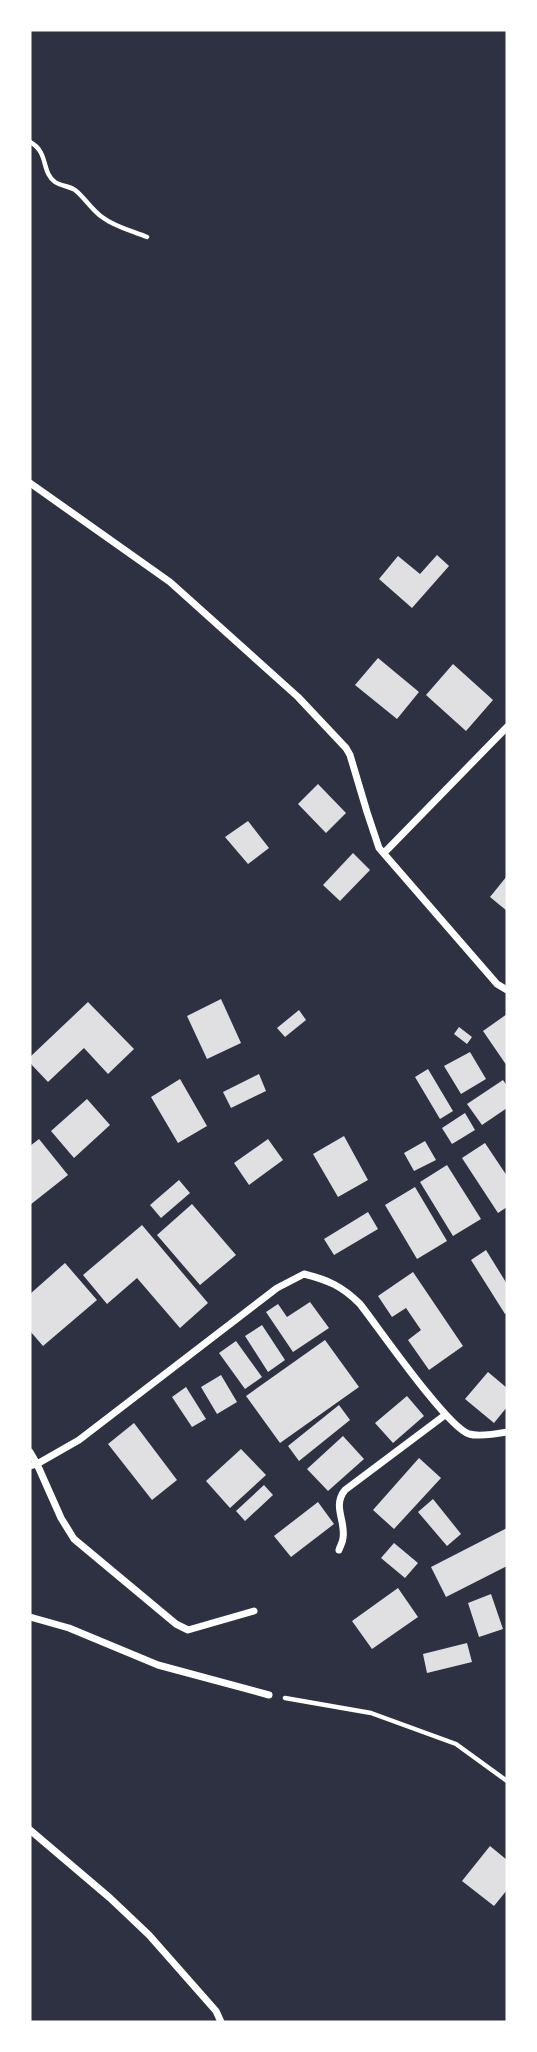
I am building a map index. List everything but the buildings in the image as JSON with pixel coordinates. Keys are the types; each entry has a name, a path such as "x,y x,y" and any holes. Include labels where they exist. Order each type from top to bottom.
{"street":[{"path":"30,483 170,582 299,697 350,755 376,842 497,984 507,990"},
{"path":"384,853 507,727"},
{"path":"34,1465 79,1440 277,1288 304,1274 329,1280 348,1291 445,1415 468,1434 507,1432"},
{"path":"339,1550 344,1538 338,1504 340,1496 445,1415"},
{"path":"30,1452 34,1465 74,1539 176,1624 188,1630 254,1611"},
{"path":"30,1617 69,1629 158,1665 269,1695"},
{"path":"30,1830 149,1935 216,2011 221,2022"}],"path":[{"path":"30,142 43,154 50,175 55,181 75,190 109,222 147,237"},
{"path":"269,1695 371,1713 456,1744 507,1781"}]}
